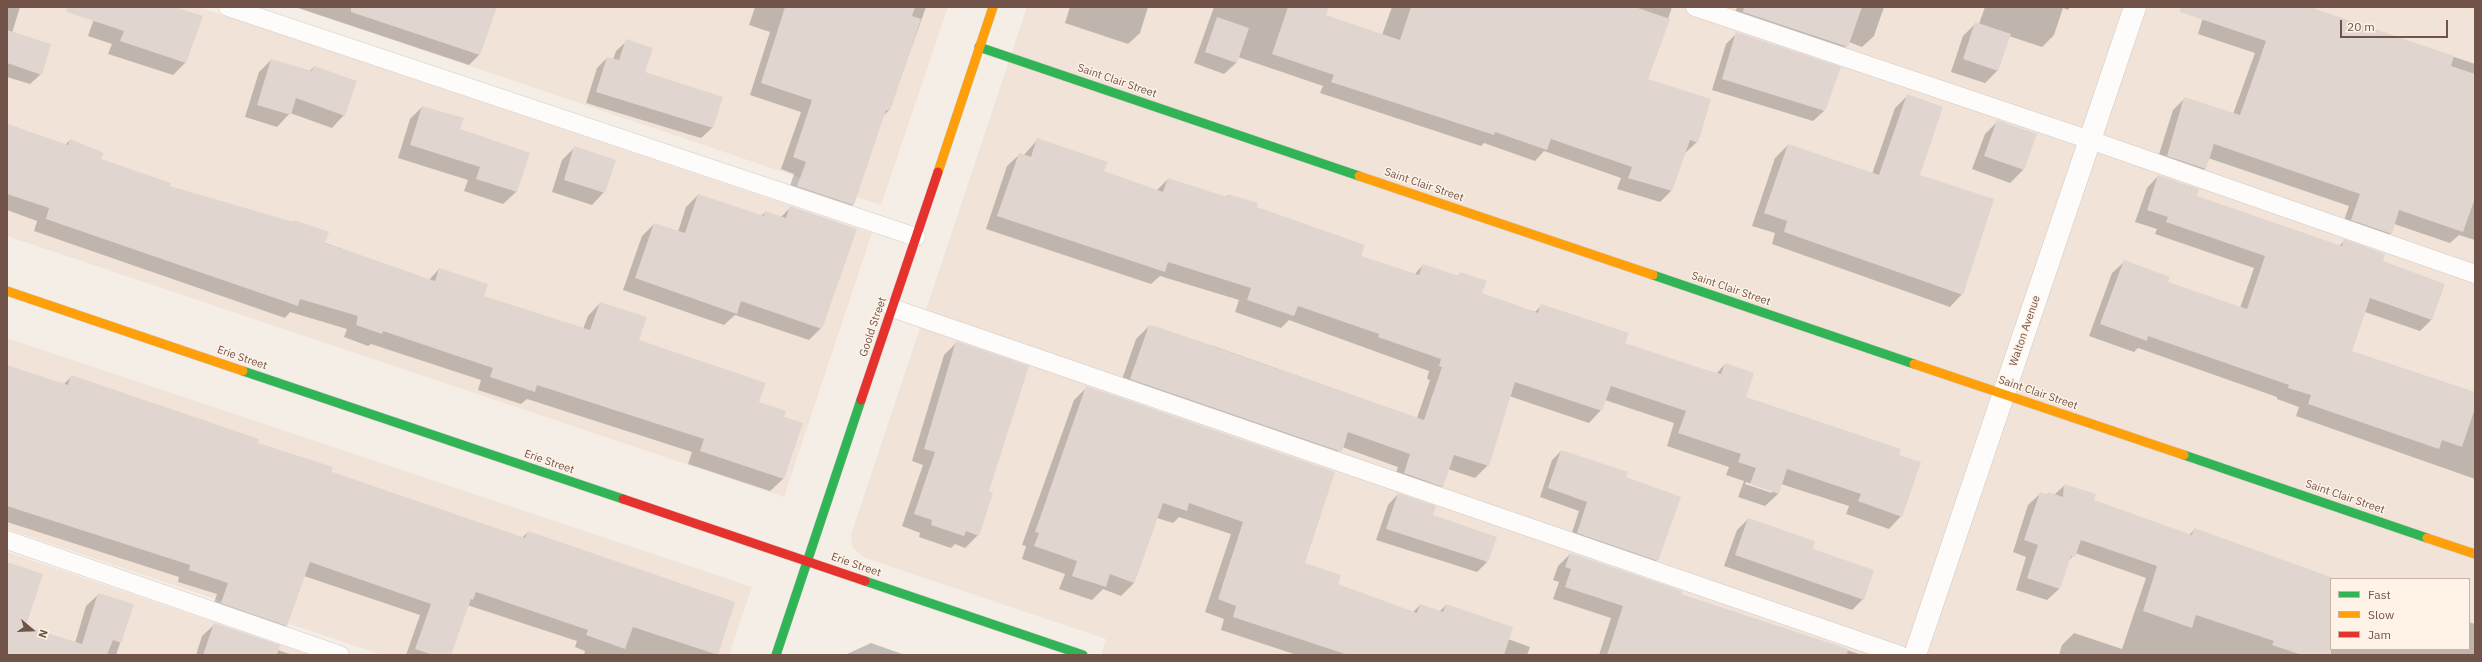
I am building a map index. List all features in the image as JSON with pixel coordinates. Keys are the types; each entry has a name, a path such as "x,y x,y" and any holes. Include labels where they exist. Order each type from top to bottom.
{"street":[{"name":"Goold Street","path":"776,655 806,561 993,7"},
{"name":"Walton Avenue","path":"1915,655 2135,7"},
{"name":"Saint Clair Street","path":"979,47 2475,554"},
{"name":"Erie Street","path":"7,292 1083,655"}],"lane":[{"path":"228,7 916,237"},
{"path":"1694,7 2090,140 2475,274"},
{"path":"892,308 1900,655"},
{"path":"7,540 340,655"}],"shaded area":[{"path":"7,7 199,7 872,233 784,497 7,236"},
{"path":"295,7 948,7 881,205"},
{"path":"1027,7 2475,7 2475,655 1101,655 1106,639 865,558 852,547 851,535"},
{"path":"7,338 752,587 729,655 382,655 7,529"},
{"path":"7,552 311,655 7,655"}],"building":[{"path":"67,7 175,7 203,16 186,63 120,41 124,31 67,12"},
{"path":"351,7 497,7 480,55 351,12"},
{"path":"785,7 915,7 912,16 921,19 890,111 886,110 854,205 797,186 806,162 793,157 812,100 761,83"},
{"path":"1288,7 1329,7 1326,15 1400,40 1411,7 1635,7 1670,19 1648,79 1711,99 1698,143 1690,140 1672,191 1628,178 1632,167 1551,139 1547,150 1495,132 1494,135 1331,82 1334,75 1272,54"},
{"path":"1744,7 1862,7 1848,47 1743,12"},
{"path":"2181,7 2310,7 2454,56 2451,66 2475,74 2475,198 2463,232 2399,210 2392,234 2351,220 2360,194 2214,144 2206,169 2167,156 2184,97 2240,115 2266,41 2180,12"},
{"path":"1217,17 1249,28 1237,63 1205,52"},
{"path":"1975,22 2011,34 1998,71 1963,59"},
{"path":"7,30 51,44 42,75 7,63"},
{"path":"1736,32 1841,67 1825,111 1722,79"},
{"path":"626,39 653,48 645,72 723,97 713,128 596,92 607,57 619,60"},
{"path":"271,59 312,71 314,66 357,81 345,116 296,98 291,115 257,105"},
{"path":"1907,94 1943,107 1920,175 1994,199 1963,295 1784,232 1787,221 1764,213 1788,144 1879,175"},
{"path":"422,106 464,118 460,129 530,153 517,192 476,179 480,167 410,145"},
{"path":"1997,120 2037,134 2024,170 1984,156"},
{"path":"7,124 68,145 70,139 104,153 101,159 171,183 170,186 293,222 294,220 329,232 325,243 435,281 439,268 488,284 484,296 590,330 600,302 647,317 639,340 766,383 759,402 786,411 784,417 803,423 784,479 700,451 704,439 537,385 535,392 490,377 493,368 383,331 382,334 356,325 358,316 300,299 298,306 46,219 49,208 7,194"},
{"path":"1037,138 1108,162 1104,171 1163,192 1168,178 1227,197 1228,194 1258,203 1257,207 1365,245 1361,256 1419,275 1423,264 1459,276 1460,272 1487,281 1482,293 1538,313 1541,304 1629,333 1625,343 1721,374 1725,363 1754,373 1746,397 1901,449 1899,455 1921,462 1902,517 1858,501 1861,494 1787,469 1779,494 1750,484 1756,468 1738,462 1741,454 1678,433 1686,411 1611,386 1602,411 1515,382 1489,466 1454,455 1443,487 1404,473 1410,454 1348,432 1342,452 1130,379 1149,325 1424,420 1442,367 1439,366 1441,359 1378,337 1379,334 1298,306 1294,316 1247,300 1251,288 1168,262 1165,272 997,216 1019,153 1031,157"},
{"path":"574,146 616,160 605,193 564,180"},
{"path":"2158,175 2199,189 2197,196 2342,246 2344,239 2385,254 2383,261 2445,284 2432,320 2370,298 2352,351 2475,392 2475,408 2462,447 2442,440 2439,449 2308,404 2311,395 2288,388 2289,385 2148,336 2147,341 2100,324 2124,260 2170,277 2168,282 2247,309 2265,256 2166,222 2168,217 2147,210"},
{"path":"698,194 764,216 765,211 786,218 790,206 857,229 822,329 741,301 737,314 635,278 654,223 685,233"},
{"path":"956,341 1029,366 989,491 993,493 979,536 966,531 964,536 931,525 932,520 914,514 935,452 924,449"},
{"path":"7,365 68,385 71,375 259,439 258,443 333,467 332,472 525,538 528,531 735,602 718,655 633,627 625,649 586,635 588,630 476,592 473,600 471,599 451,655 433,655 415,649 431,604 310,562 287,626 221,603 228,583 189,570 190,565 7,506"},
{"path":"1086,386 1335,472 1305,563 1341,575 1338,584 1417,613 1420,604 1443,612 1446,604 1513,627 1504,655 1348,655 1233,617 1236,606 1218,599 1243,522 1189,503 1187,511 1163,503 1134,583 1110,574 1106,587 1072,576 1077,561 1034,546 1039,533 1035,532"},
{"path":"1561,450 1628,472 1626,477 1681,497 1658,561 1577,533 1587,502 1548,488"},
{"path":"2064,484 2096,494 2094,500 2192,535 2194,528 2331,577 2331,655 2302,655 2272,645 2274,641 2196,615 2192,628 2143,611 2157,566 2081,540 2075,557 2071,556 2060,589 2027,578 2038,545 2024,540 2040,492 2047,495 2048,492 2063,497"},
{"path":"1398,493 1436,506 1433,515 1497,537 1488,562 1386,529"},
{"path":"1748,518 1815,541 1813,549 1874,570 1864,600 1735,555"},
{"path":"1570,553 1682,591 1681,594 1848,649 1847,655 1607,655 1623,606 1565,587 1571,569 1565,567"},
{"path":"7,562 43,574 26,626 82,644 98,593 134,604 121,643 113,640 107,655 7,655"},
{"path":"214,623 280,645 277,655 203,655"}],"traffic: fast":[{"path":"979,47 1359,176"},
{"path":"1653,275 1914,364"},
{"path":"243,371 623,499"},
{"path":"776,655 861,400"},
{"path":"2184,455 2427,538"},
{"path":"865,581 1083,655"}],"traffic: slow":[{"path":"938,172 993,7"},
{"path":"1359,176 1653,275"},
{"path":"7,291 243,371"},
{"path":"1914,364 2184,455"},
{"path":"2427,538 2475,554"}],"traffic: jam":[{"path":"861,400 938,172"},
{"path":"623,499 865,581"}]}
